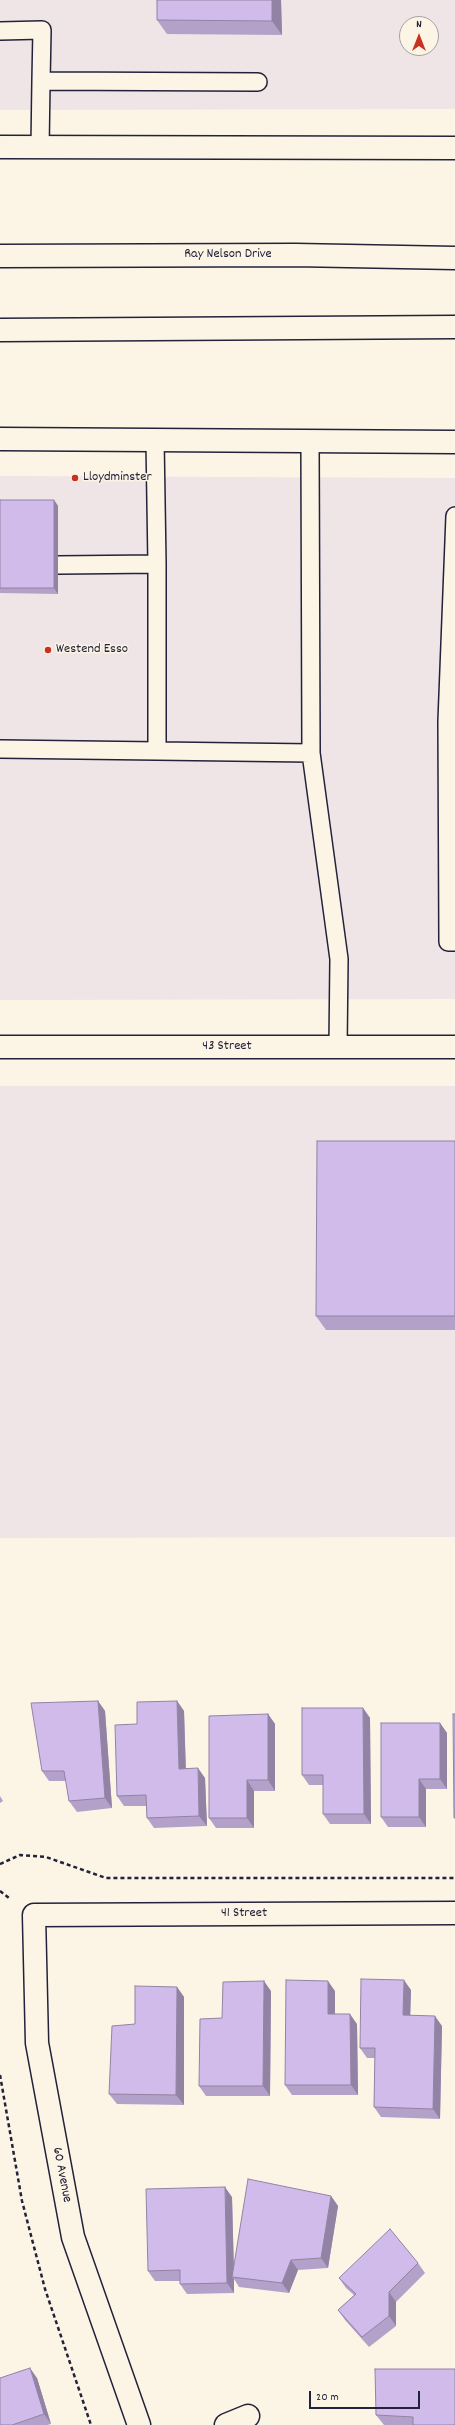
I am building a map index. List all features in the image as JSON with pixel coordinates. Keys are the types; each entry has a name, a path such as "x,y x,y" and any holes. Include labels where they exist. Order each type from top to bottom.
{"main road":[{"path":"0,148 455,148"},
{"name":"Ray Nelson Drive","path":"0,256 295,255 455,258"},
{"path":"0,330 455,327"},
{"path":"0,439 455,442"},
{"name":"43 Street","path":"0,1047 455,1047"},
{"name":"41 Street","path":"34,1915 455,1913"},
{"name":"60 Avenue","path":"34,1915 36,2043 73,2237 139,2425"},
{"path":"226,2425 248,2416"}],"lane":[{"path":"0,31 42,30 40,148"},
{"path":"41,80 258,82"},
{"path":"155,440 157,751"},
{"path":"310,441 311,753 339,959 338,1047"},
{"path":"455,516 447,721 448,942 455,942"},
{"path":"58,565 156,564"},
{"path":"0,749 311,753"}],"path":[{"path":"0,1864 20,1855 46,1857 106,1878 455,1878"},
{"path":"0,2075 22,2201 45,2289 90,2425"}],"shaded area":[{"path":"0,0 455,0 455,109 0,110"},
{"path":"0,476 455,478 455,999 0,1000"},
{"path":"0,1086 455,1086 455,1537 0,1538"}],"building":[{"path":"157,0 272,0 272,21 157,20"},
{"path":"0,500 54,500 54,588 0,588"},
{"path":"317,1141 455,1141 455,1316 316,1316"},
{"path":"98,1701 105,1798 69,1801 64,1771 42,1771 31,1703"},
{"path":"177,1701 179,1769 198,1768 199,1816 147,1818 146,1795 117,1796 115,1725 137,1724 137,1702"},
{"path":"302,1708 363,1708 364,1814 323,1814 323,1775 302,1775"},
{"path":"268,1714 268,1780 247,1780 247,1818 209,1818 209,1716"},
{"path":"453,1714 455,1714 455,1818 454,1818"},
{"path":"381,1723 440,1723 440,1779 419,1779 419,1817 381,1817"},
{"path":"361,1979 404,1980 403,2015 435,2016 433,2109 374,2107 375,2048 360,2048"},
{"path":"286,1980 328,1981 328,2014 350,2014 351,2085 285,2085"},
{"path":"264,1981 263,2086 199,2086 200,2019 222,2018 223,1982"},
{"path":"135,1986 177,1987 176,2095 109,2094 112,2026 135,2024"},
{"path":"248,2179 331,2196 321,2258 291,2260 282,2283 232,2277"},
{"path":"225,2187 227,2283 180,2284 180,2270 148,2271 146,2189"},
{"path":"390,2229 418,2263 389,2292 389,2316 362,2337 338,2310 356,2294 339,2278"},
{"path":"30,2368 44,2414 12,2425 0,2425 0,2378"},
{"path":"375,2369 455,2369 455,2425 413,2425 413,2417 376,2415"}],"place":[{"name":"Lloydminster","path":"75,478"},
{"name":"Westend Esso","path":"48,650"}]}
